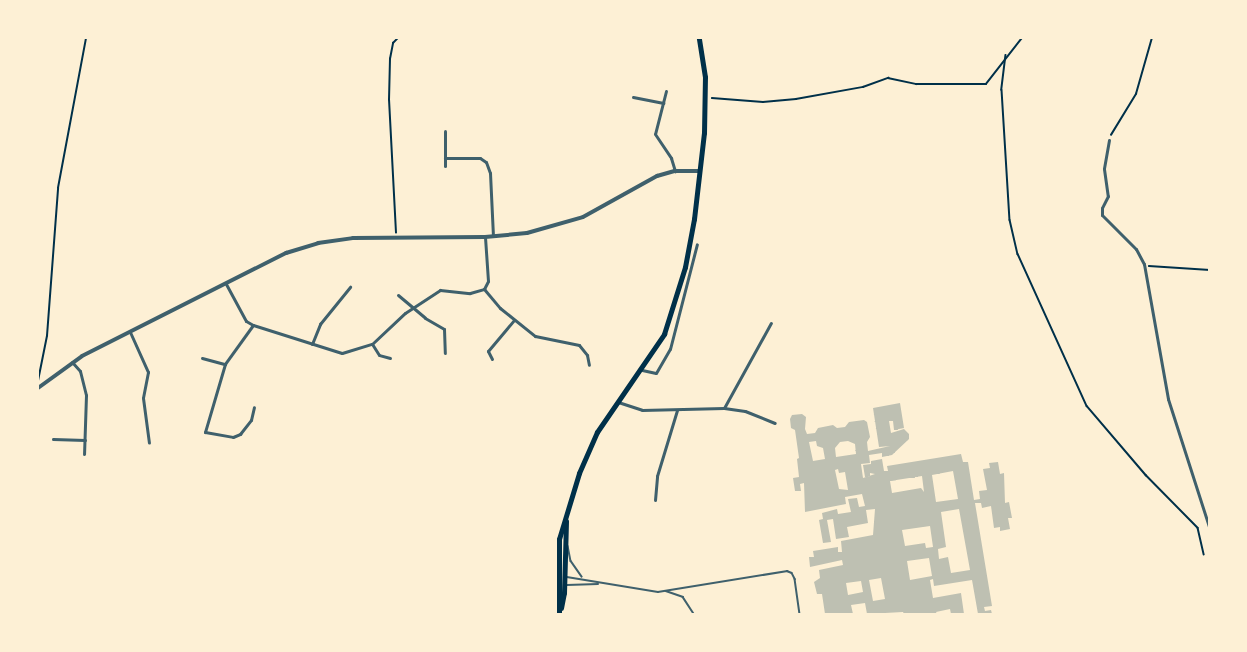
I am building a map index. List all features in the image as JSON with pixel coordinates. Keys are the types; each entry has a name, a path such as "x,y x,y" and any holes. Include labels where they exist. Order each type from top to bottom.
{"main road":[{"path":"559,615 560,539 588,448 664,334 685,267 699,181 705,97 699,38"},
{"path":"559,615 565,585 566,514"}],"street":[{"path":"666,91 655,134 672,158 675,171"},
{"path":"633,97 663,103"},
{"path":"445,131 445,166"},
{"path":"1109,140 1104,169 1108,196 1102,208 1102,215 1136,249 1145,267 1168,399 1209,530"},
{"path":"445,158 480,158 486,162 490,173 494,236"},
{"path":"38,388 72,362 286,253 318,243 353,238 485,237 543,230 583,217 657,176 675,171 700,171"},
{"path":"226,283 246,321 342,353 372,344 412,309 440,290 470,293 484,289 488,282 485,237"},
{"path":"642,370 656,373 670,349 697,244"},
{"path":"312,344 320,324 350,287"},
{"path":"484,289 514,320 535,336 579,345 587,355 589,366"},
{"path":"398,295 412,309 444,329 445,353"},
{"path":"492,359 488,351 514,320"},
{"path":"724,408 771,323"},
{"path":"253,325 225,364 205,432 233,437 240,434 251,420 254,407"},
{"path":"130,332 147,372 143,398 149,443"},
{"path":"372,344 379,355 390,358"},
{"path":"202,358 225,364"},
{"path":"72,362 80,371 86,395 84,454"},
{"path":"618,402 642,410 724,408 745,411 775,423"},
{"path":"655,500 657,476 677,410"},
{"path":"53,439 85,440"}],"lane":[{"path":"567,540 571,561 583,578"},
{"path":"558,584 599,584 647,591 666,591 787,571 792,573 795,579 800,615"},
{"path":"558,577 583,578 599,584"},
{"path":"666,591 683,597 694,615"}],"path":[{"path":"38,382 47,336 58,188 86,38"},
{"path":"396,237 389,100 390,59 393,43 398,38"},
{"path":"705,97 763,102 829,94 888,78 916,84 986,84 1006,55 1022,38"},
{"path":"1109,140 1136,94 1152,38"},
{"path":"1006,55 1002,90 1010,220 1018,254 1087,406 1146,476 1198,528 1204,554"},
{"path":"1145,267 1152,265 1209,270"}],"building":[{"path":"900,403 904,428 894,430 893,421 889,421 891,433 904,429 909,434 909,439 892,455 882,457 882,453 869,455 870,463 861,464 863,478 868,476 865,477 863,465 871,464 871,461 882,459 884,471 888,471 887,466 961,454 963,462 968,462 974,500 980,499 979,491 987,490 983,469 990,468 989,463 998,462 1000,474 1004,473 1005,503 1009,502 1012,518 1008,518 1010,529 1000,531 1000,527 994,528 991,506 982,508 981,503 975,503 992,606 984,607 985,611 991,610 992,614 978,614 972,580 934,586 933,579 930,580 933,598 961,593 964,614 951,614 950,609 936,612 937,614 904,614 903,612 867,614 865,603 851,605 853,614 825,614 822,594 817,594 814,582 820,578 819,570 843,565 842,560 810,567 809,557 814,557 813,551 838,547 838,552 842,552 841,541 873,535 875,509 866,510 868,523 847,527 849,537 836,539 833,519 827,520 831,542 823,543 819,520 823,519 822,513 837,509 838,514 851,512 848,499 857,498 859,507 865,506 862,494 845,497 846,504 805,512 804,483 800,484 801,491 795,491 793,478 799,477 797,459 799,458 795,430 791,428 792,415 802,414 806,417 807,434 815,433 818,428 833,425 837,428 845,427 849,422 864,420 867,422 870,437 867,442 868,451 890,446 879,447 873,408","holes":["816,441 817,446 823,448 825,459 813,461 809,442","848,441 855,444 856,454 836,457 835,448 840,442","838,469 839,473 845,472 848,490 839,489 835,470","953,471 958,499 936,502 932,475","922,476 924,492 921,488 892,493 890,481","959,509 970,570 951,573 948,557 939,559 938,549 946,547 941,512","930,526 933,547 926,548 925,543 905,546 902,530","929,558 932,576 910,580 907,561","881,578 885,599 873,601 869,580","861,581 863,592 848,595 846,583"]}]}
